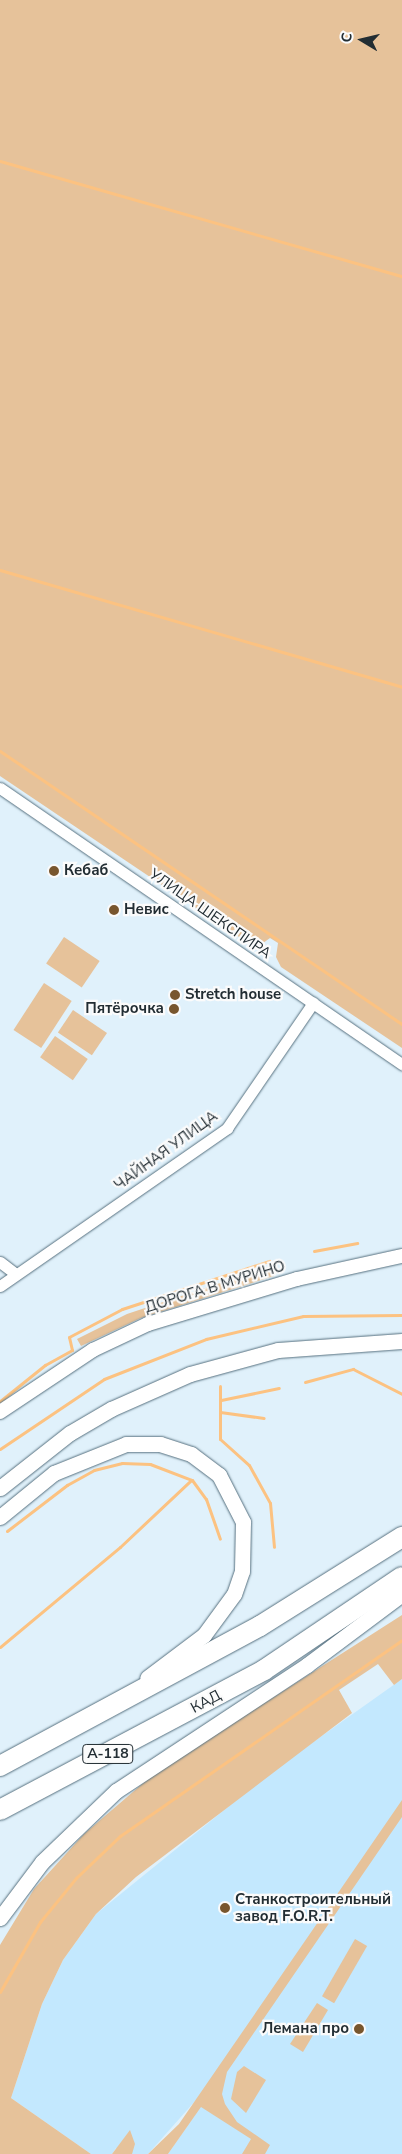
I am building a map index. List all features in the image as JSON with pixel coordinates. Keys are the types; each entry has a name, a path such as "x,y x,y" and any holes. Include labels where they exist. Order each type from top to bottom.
{"highway":[{"name":"А-118","path":"0,1766 60,1736 260,1626 402,1536"},
{"name":"КАД","path":"0,1810 264,1670 402,1578"}],"main road":[{"path":"0,1488 86,1424 190,1374 278,1350 402,1341"},
{"path":"0,1517 54,1473 84,1457 126,1444 160,1444 191,1454 218,1475 243,1522 242,1570 221,1615 175,1659 60,1736"},
{"path":"0,1918 42,1862 116,1790 307,1665 402,1594"}],"street":[{"name":"УЛИЦА ШЕКСПИРА","path":"0,788 402,1064"},
{"name":"ЧАЙНАЯ УЛИЦА","path":"0,1286 228,1128 313,1003"},
{"name":"ДОРОГА В МУРИНО","path":"0,1412 93,1350 148,1324 297,1279 402,1256"},
{"path":"0,1262 16,1274"}],"shaded area":[{"path":"0,0 402,0 402,1048 281,967 276,957 278,943 270,938 259,946 251,945 0,776"},
{"path":"64,937 100,961 82,988 46,964"},
{"path":"44,983 72,1001 41,1048 14,1030"},
{"path":"73,1010 107,1033 92,1055 58,1032"},
{"path":"55,1036 88,1059 73,1080 40,1057"},
{"path":"271,1266 274,1276 141,1318 81,1346 77,1339 127,1314"},
{"path":"402,1615 402,1679 394,1685 378,1664 339,1690 352,1713 136,1877 96,1914 63,1960 42,2004 11,2098 91,2154 0,2154 0,1945 34,1889 84,1834 155,1773"},
{"path":"402,1679 402,2154 168,2154 202,2105 196,2100 148,2154 125,2154 116,2148 112,2154 91,2154 11,2098 42,2004 63,1960 96,1914 271,1772"},
{"path":"402,1800 402,1817 227,2072 222,2094 225,2104 237,2122 270,2145 265,2154 242,2154 251,2139 201,2107 168,2154 148,2154 179,2124"},
{"path":"355,1939 367,1946 334,2003 322,1996"},
{"path":"317,2003 328,2010 303,2052 290,2044"},
{"path":"244,2066 266,2080 246,2113 231,2099 237,2072"},
{"path":"130,2130 135,2144 132,2154 112,2154"}],"waterway":[{"path":"0,161 402,276"},
{"path":"0,570 402,687"},
{"path":"0,751 402,1024"},
{"path":"314,1251 357,1243"},
{"path":"0,1401 45,1365 72,1350 69,1337 122,1309 269,1261"},
{"path":"0,1449 104,1379 206,1339 303,1316 402,1315"},
{"path":"305,1382 353,1369 402,1394"},
{"path":"220,1386 220,1439 249,1465 270,1503 274,1547"},
{"path":"221,1400 279,1388"},
{"path":"220,1412 264,1418"},
{"path":"7,1531 67,1485 94,1470 122,1463 150,1464 192,1480 206,1499 220,1539"},
{"path":"0,1647 120,1547 191,1480"},
{"path":"0,1992 40,1922 76,1878 120,1836 402,1640"}],"place":[{"name":"Кебаб","path":"54,871"},
{"name":"Невис","path":"114,910"},
{"name":"Stretch house","path":"175,995"},
{"name":"Пятёрочка","path":"174,1009"},
{"name":"Станкостроительный завод F.O.R.T.","path":"225,1908"},
{"name":"Лемана про","path":"359,2029"}]}
